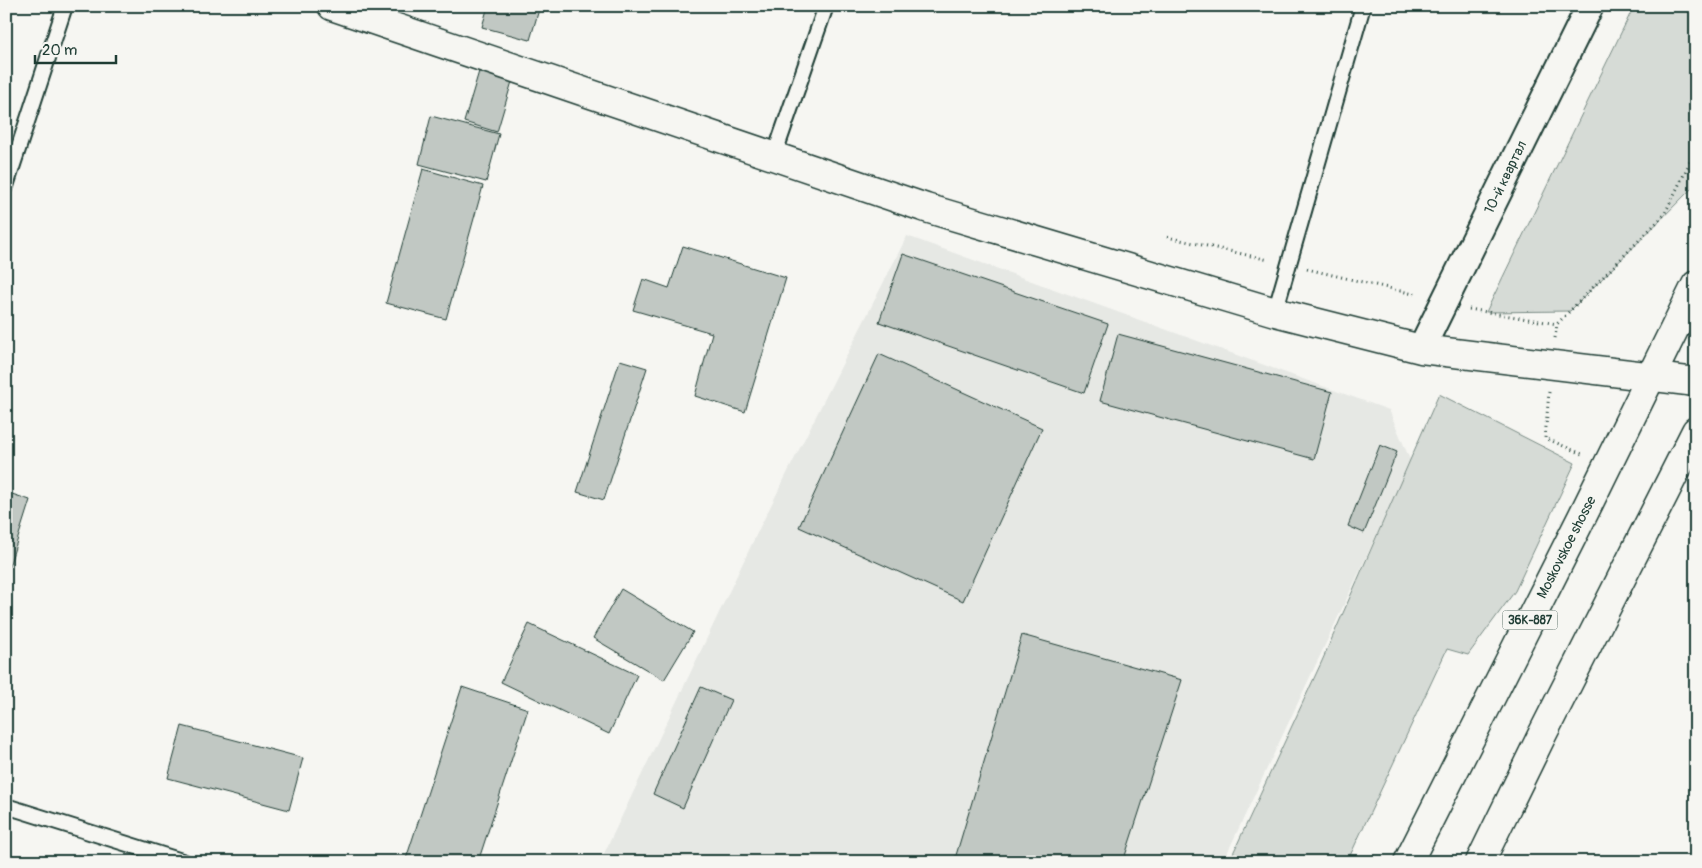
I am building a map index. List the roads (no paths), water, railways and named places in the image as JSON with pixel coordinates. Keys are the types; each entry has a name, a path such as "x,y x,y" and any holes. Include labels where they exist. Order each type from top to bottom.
{"street":[{"path":"332,6 926,208 1275,312 1421,349 1696,382"},
{"name":"10-й квартал","path":"1421,349 1590,6"},
{"name":"Moskovskoe shosse","path":"1408,862 1696,285"},
{"path":"1480,862 1696,431"}],"lane":[{"path":"6,186 65,6"},
{"path":"774,156 826,6"},
{"path":"1275,312 1363,6"},
{"path":"6,806 185,862"}]}
